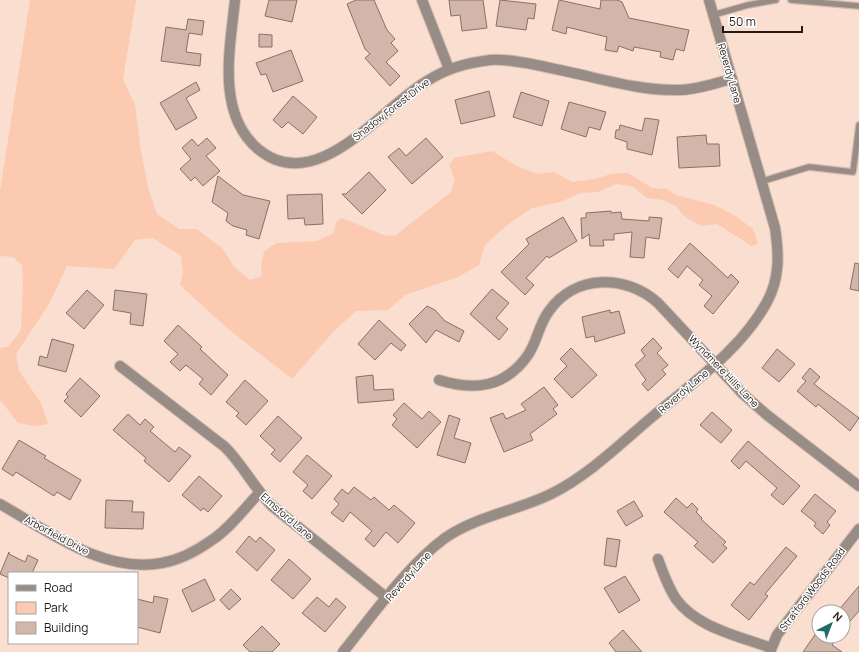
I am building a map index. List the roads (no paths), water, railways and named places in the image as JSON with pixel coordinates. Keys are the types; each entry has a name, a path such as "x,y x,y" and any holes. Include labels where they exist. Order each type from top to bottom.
{"street":[{"name":"Shadow Forest Drive","path":"235,0 229,58 229,93 236,119 250,142 266,156 292,164 312,162 336,152 425,82 449,69 466,63 493,60 541,66 651,89 680,90 732,79"},
{"path":"422,0 449,69"},
{"name":"Reverdy Lane","path":"343,652 424,556 446,538 468,525 536,500 574,481 715,363 756,318 767,302 775,284 778,264 778,248 775,228 709,0"},
{"name":"Wyndmere Hills Lane","path":"439,380 465,386 482,386 495,383 512,371 528,354 542,322 555,303 571,290 605,281 627,284 651,297 744,394 767,415 859,486"},
{"name":"Elmsford Lane","path":"120,366 225,447 238,460 259,493 272,506 387,598"},
{"name":"Arborfield Drive","path":"0,504 92,554 127,564 162,563 190,553 212,540 230,524 259,493"},
{"name":"Stratford Woods Road","path":"771,650 777,635 859,529"},
{"path":"658,559 665,579 676,599 695,617 718,629 771,650"}],"lane":[{"path":"713,15 748,5 776,0"},
{"path":"791,0 859,6"},
{"path":"762,181 809,167 853,172 859,124"}]}
